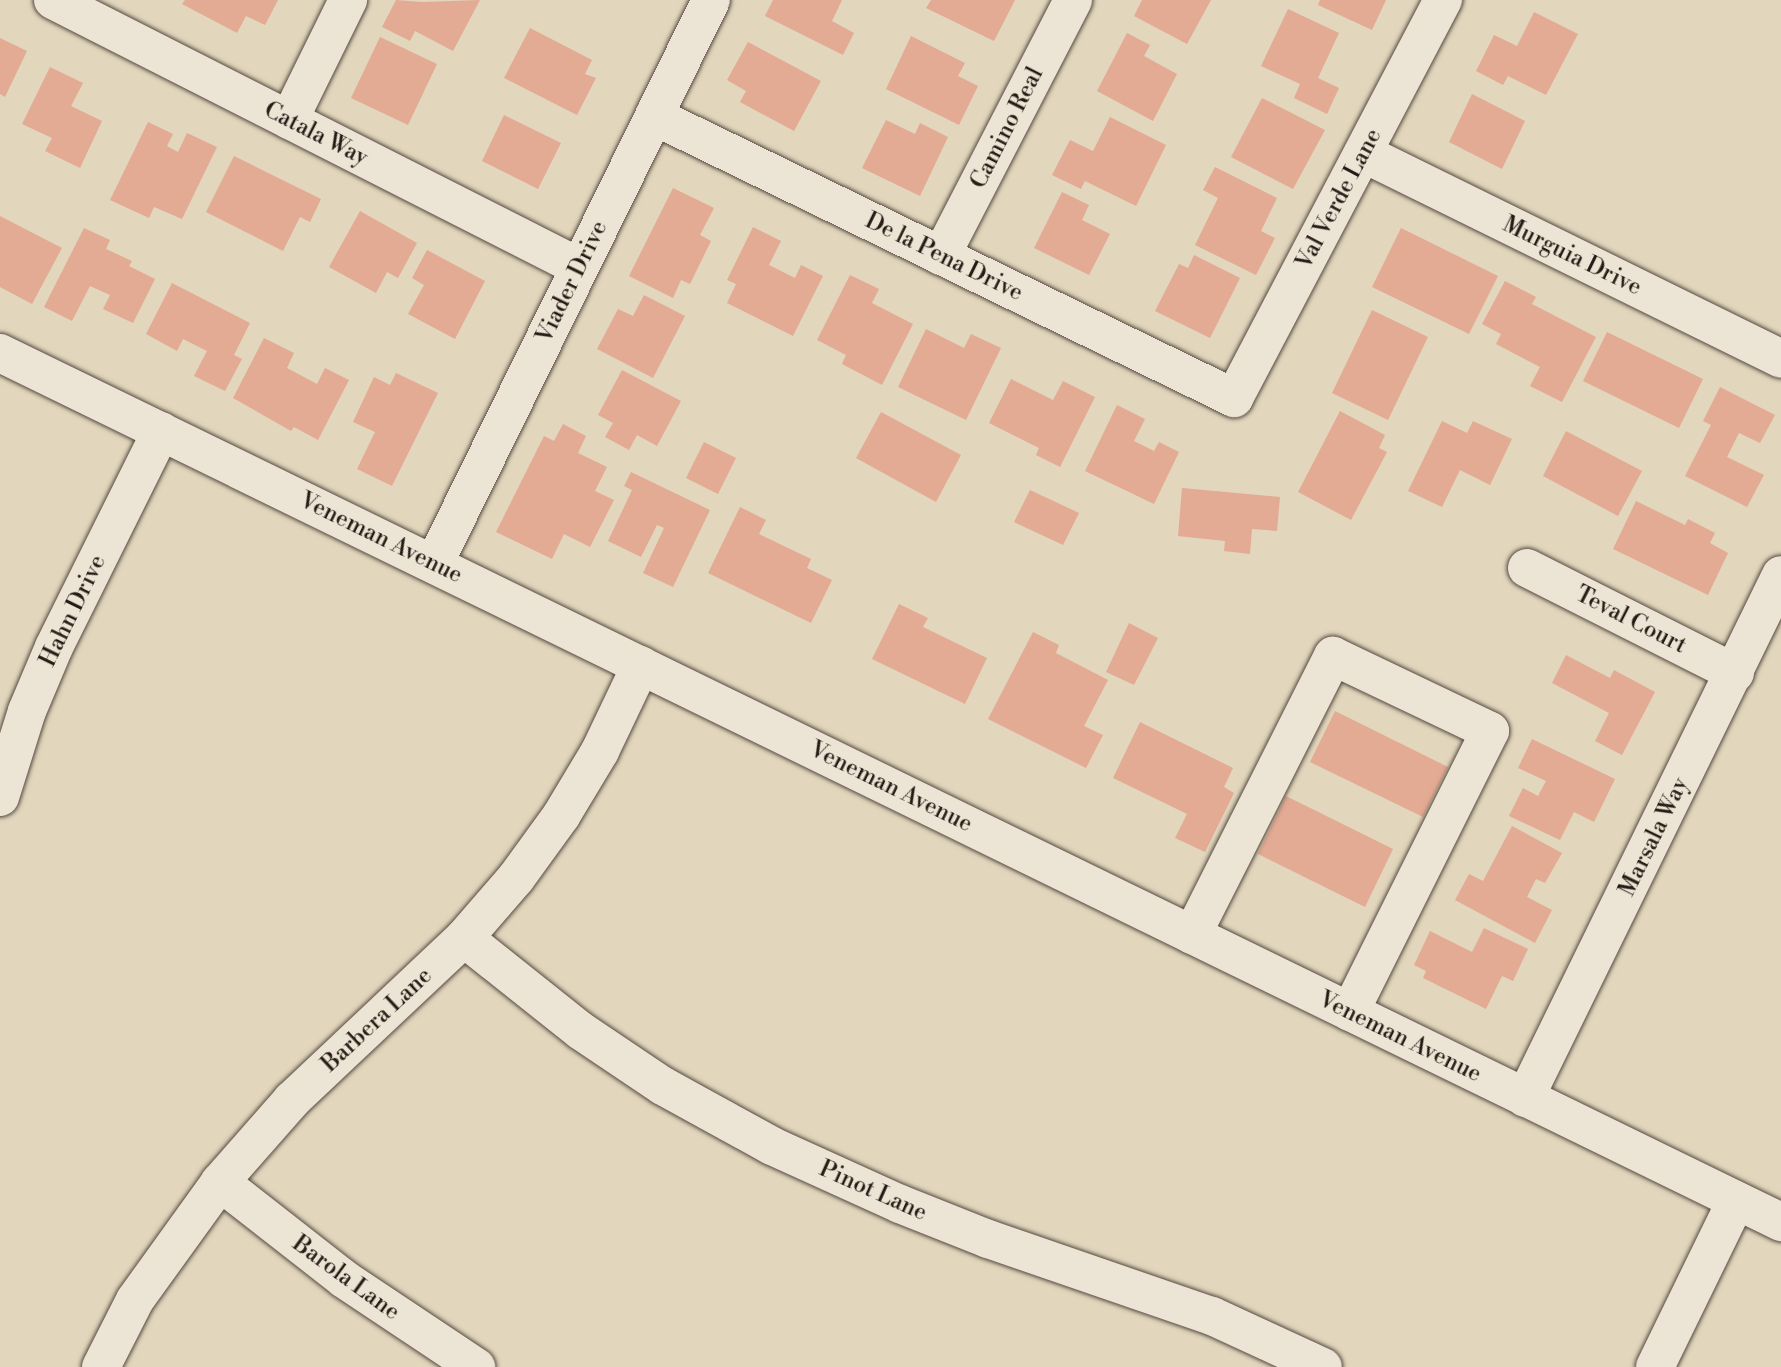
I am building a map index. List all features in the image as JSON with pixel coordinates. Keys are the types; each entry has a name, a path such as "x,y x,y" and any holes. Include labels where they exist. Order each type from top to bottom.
{"street":[{"name":"Catala Way","path":"52,0 579,267"},
{"path":"289,120 348,0"},
{"name":"Viader Drive","path":"434,564 711,0"},
{"name":"Camino Real","path":"941,256 1073,0"},
{"name":"Val Verde Lane","path":"1234,398 1443,0"},
{"name":"De la Pena Drive","path":"654,116 1234,398"},
{"name":"Murguia Drive","path":"1363,153 1781,359"},
{"name":"Veneman Avenue","path":"0,354 1781,1223"},
{"name":"Hahn Drive","path":"0,797 27,711 54,647 161,431"},
{"name":"Teval Court","path":"1527,568 1735,673"},
{"name":"Marsala Way","path":"1525,1098 1781,575"},
{"path":"1192,935 1333,656 1490,731 1350,1012"},
{"name":"Barbera Lane","path":"101,1367 135,1300 220,1182 292,1100 464,938 516,878 561,816 600,751 641,665"},
{"name":"Pinot Lane","path":"464,938 581,1031 663,1086 772,1146 900,1205 988,1239 1212,1316 1323,1367"},
{"name":"Barola Lane","path":"220,1182 344,1279 476,1367"},
{"path":"1655,1367 1736,1201"}],"building":[{"path":"185,0 278,0 265,25 246,16 237,33 182,4"},
{"path":"396,0 480,0 453,51 415,31 410,41 382,27"},
{"path":"773,0 842,0 832,21 854,33 843,55 765,16"},
{"path":"931,0 1015,0 994,41 926,8"},
{"path":"1142,0 1211,0 1187,44 1134,16"},
{"path":"1320,0 1386,0 1372,30 1318,5"},
{"path":"1288,9 1339,33 1318,78 1339,88 1327,114 1294,98 1300,84 1261,66"},
{"path":"1534,12 1578,34 1546,95 1508,76 1503,85 1476,71 1494,35 1517,46"},
{"path":"530,28 592,60 585,74 596,78 577,115 504,78"},
{"path":"1127,33 1150,45 1144,56 1177,74 1153,121 1097,91"},
{"path":"911,36 965,63 958,76 978,86 959,125 886,89"},
{"path":"380,37 437,64 408,125 351,98"},
{"path":"0,38 27,51 5,97 0,94"},
{"path":"748,42 821,81 794,131 740,102 746,91 727,80"},
{"path":"50,67 83,83 71,106 102,121 80,168 45,151 52,138 22,124"},
{"path":"1472,94 1525,121 1502,169 1449,142"},
{"path":"1262,98 1325,130 1293,189 1231,157"},
{"path":"504,115 561,143 538,189 482,161"},
{"path":"1110,117 1166,145 1136,206 1085,181 1081,189 1052,175 1070,140 1093,151"},
{"path":"886,120 915,134 920,123 948,137 920,196 862,168"},
{"path":"148,122 173,134 167,146 178,152 187,133 217,147 182,219 154,207 149,218 110,200"},
{"path":"234,156 321,199 310,222 300,217 283,251 206,212"},
{"path":"1215,167 1277,198 1261,231 1275,238 1256,275 1195,245 1218,198 1203,190"},
{"path":"673,188 714,208 700,235 711,241 690,284 681,280 673,298 629,276"},
{"path":"1062,192 1089,205 1082,220 1110,234 1089,275 1034,248"},
{"path":"360,211 417,243 398,278 387,272 376,293 329,267"},
{"path":"0,216 62,248 32,304 0,287"},
{"path":"753,227 781,241 769,265 795,278 801,265 823,276 793,336 727,303 736,284 727,280"},
{"path":"84,228 110,240 106,249 132,261 129,266 155,279 133,323 103,309 110,295 90,286 72,321 44,307"},
{"path":"1401,228 1498,276 1469,334 1372,287"},
{"path":"427,250 485,281 455,339 408,314 424,285 412,278"},
{"path":"1194,255 1240,278 1210,338 1155,311 1179,264 1188,268"},
{"path":"850,275 879,289 872,303 913,324 882,385 842,364 846,355 817,340"},
{"path":"1505,281 1536,297 1532,304 1596,337 1562,402 1530,386 1540,367 1496,344 1501,334 1482,324"},
{"path":"172,283 250,323 234,355 242,359 225,391 194,376 207,351 183,339 177,351 146,334"},
{"path":"644,295 685,316 653,378 597,349 618,309 633,316"},
{"path":"1372,310 1428,337 1388,420 1332,393"},
{"path":"926,329 964,348 971,334 1001,348 966,420 898,387"},
{"path":"1607,332 1703,379 1679,428 1583,381"},
{"path":"264,338 294,353 287,368 317,384 325,368 349,380 318,440 294,427 291,431 233,398"},
{"path":"622,370 681,401 657,446 637,435 629,450 605,437 613,423 598,415"},
{"path":"396,373 438,393 392,486 357,469 375,432 353,422 374,377 390,385"},
{"path":"1011,379 1053,400 1063,381 1095,397 1060,467 1036,455 1039,448 989,423"},
{"path":"1720,387 1775,415 1760,443 1739,433 1727,457 1764,475 1747,507 1685,476 1711,425 1703,421"},
{"path":"1117,405 1145,419 1134,441 1154,451 1159,442 1179,452 1154,504 1085,471"},
{"path":"1340,411 1385,435 1379,448 1387,452 1351,520 1298,492"},
{"path":"881,412 961,455 936,502 856,458"},
{"path":"1442,421 1467,433 1473,421 1512,439 1490,485 1460,470 1442,507 1408,491"},
{"path":"563,424 586,436 578,453 607,467 595,491 614,500 590,547 564,534 552,559 496,532 544,436 554,441"},
{"path":"1566,431 1642,471 1618,516 1543,476"},
{"path":"704,442 736,458 718,494 686,478"},
{"path":"631,472 710,510 673,587 643,573 664,528 657,525 641,557 608,541 632,490 624,486"},
{"path":"1182,488 1280,497 1277,531 1252,529 1250,554 1224,551 1225,541 1178,536"},
{"path":"1030,490 1079,513 1063,545 1014,522"},
{"path":"1636,501 1685,525 1688,519 1715,533 1710,543 1728,553 1708,595 1613,549"},
{"path":"740,507 766,520 759,534 811,559 807,568 832,580 811,623 708,573"},
{"path":"899,604 928,618 923,627 987,658 965,704 872,659"},
{"path":"1129,623 1158,638 1134,685 1106,672"},
{"path":"1033,632 1059,645 1056,653 1108,680 1084,726 1103,735 1086,768 988,719"},
{"path":"1566,655 1610,678 1614,670 1655,692 1622,755 1595,741 1609,713 1552,683"},
{"path":"1335,711 1448,767 1423,817 1310,762"},
{"path":"1140,722 1233,768 1224,787 1234,793 1205,852 1175,838 1187,814 1113,778"},
{"path":"1532,739 1615,779 1594,822 1574,812 1560,840 1509,816 1523,788 1538,796 1546,781 1518,768"},
{"path":"1286,796 1393,849 1365,907 1258,854"},
{"path":"1512,826 1562,853 1545,883 1536,879 1527,897 1552,910 1535,943 1455,900 1469,874 1483,881"},
{"path":"1484,928 1528,949 1513,981 1502,976 1486,1009 1423,978 1426,971 1414,965 1430,931 1472,952"}]}
